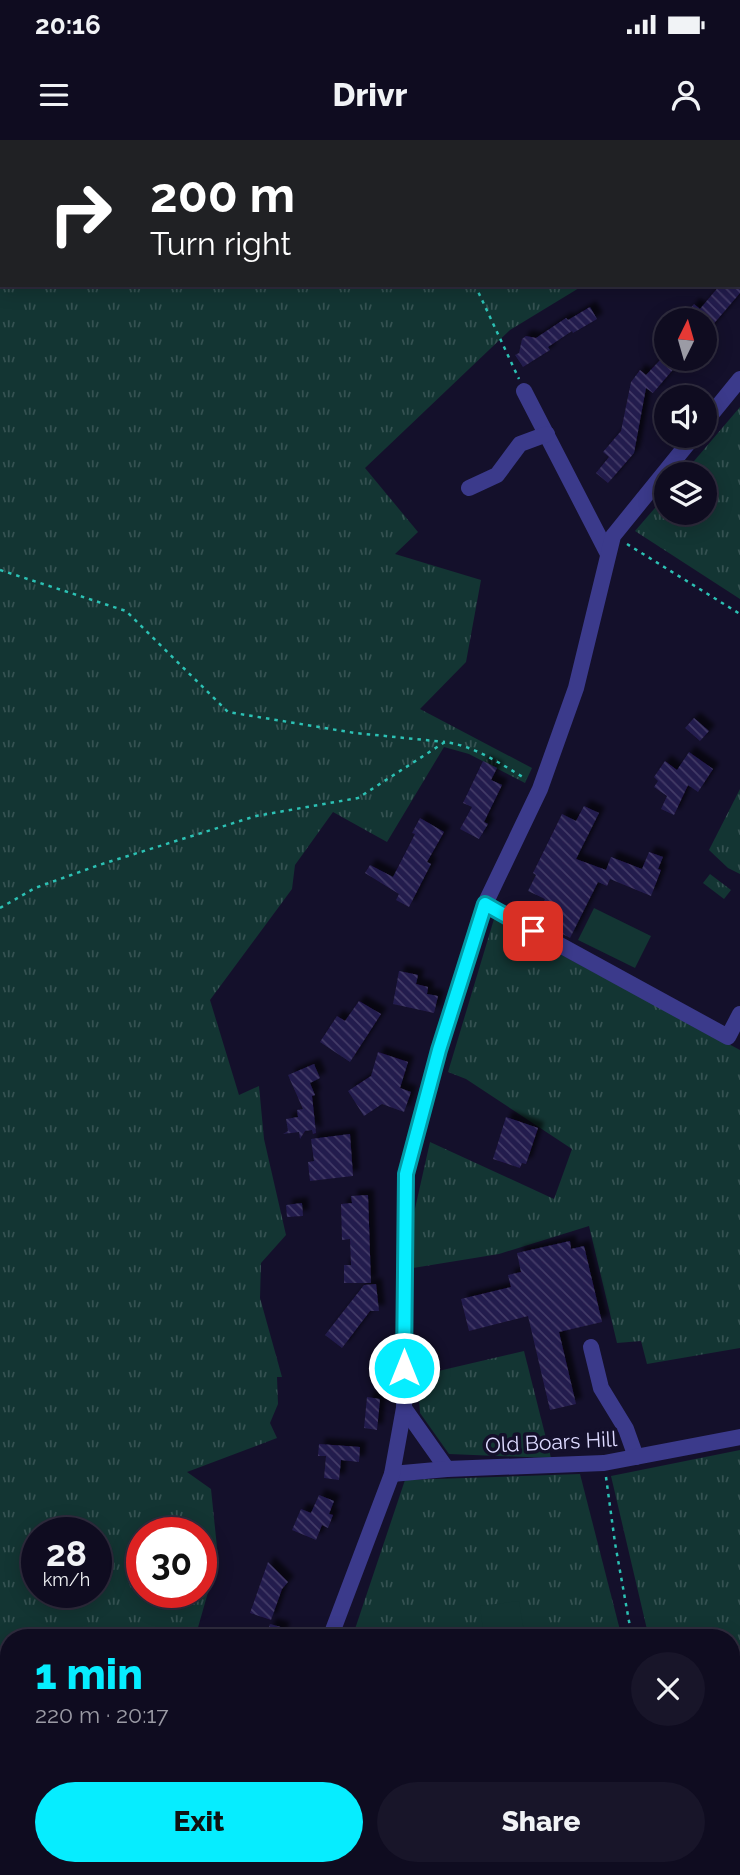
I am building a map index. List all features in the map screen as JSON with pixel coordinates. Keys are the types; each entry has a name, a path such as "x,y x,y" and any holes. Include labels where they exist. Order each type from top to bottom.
{"street":[{"path":"717,407 740,379"},
{"path":"524,391 607,552"},
{"path":"468,488 497,475 520,444 547,434"},
{"path":"333,1629 392,1474 404,1408 406,1174 439,1050 485,904 540,789 576,688 613,536 684,448"},
{"path":"485,904 728,1037 740,1014"},
{"path":"591,1347 601,1388 626,1429 636,1457"},
{"path":"404,1408 447,1469"},
{"name":"Old Boars Hill","path":"392,1474 447,1469 604,1463 740,1437"}],"path":[{"path":"476,287 524,391"},
{"path":"613,536 740,614"},
{"path":"0,570 126,611 228,712 355,733 456,744 484,754 540,789"},
{"path":"0,908 35,888 99,865 256,816 358,798 445,743"},
{"path":"604,1463 630,1629"}],"green space":[{"path":"0,287 581,287 510,330 365,468 418,532 395,554 481,580 466,662 420,709 532,768 525,783 469,754 444,747 387,842 333,812 295,865 292,889 210,1000 239,1095 259,1086 264,1139 286,1235 261,1263 260,1298 282,1377 277,1377 278,1404 270,1423 277,1438 187,1472 211,1489 214,1517 126,1517 126,1608 204,1608 198,1629 0,1629"},
{"path":"740,407 740,599 635,531 654,509 654,525 717,525 717,462 693,462 705,448 717,448 717,434"},
{"path":"740,789 740,874 728,868 709,850"},
{"path":"710,874 731,890 724,899 703,883"},
{"path":"594,908 651,936 635,968 578,940"},
{"path":"494,919 740,1050 740,1348 647,1364 641,1341 617,1343 589,1226 499,1254 413,1268 414,1213 430,1142 554,1199 572,1149 466,1079 448,1072"},
{"path":"524,1351 551,1458 449,1454 420,1413 417,1376"},
{"path":"740,1450 740,1629 647,1629 611,1476"},
{"path":"580,1474 620,1629 355,1629 405,1480"},
{"path":"519,1601 524,1629 483,1629 480,1606"}],"building":[{"path":"718,287 740,287 740,293 718,319 718,308 701,308"},
{"path":"590,307 597,319 573,333 572,331 548,347 550,350 523,367 515,355 519,353 522,339 526,336 536,338 566,318 568,320"},
{"path":"654,366 654,371 672,371 660,385 654,385 653,393 646,388 634,453 608,483 596,473 609,457 603,452 621,431 631,382 640,370 646,375"},
{"path":"694,718 709,731 700,741 685,728"},
{"path":"689,752 713,769 698,792 688,785 674,815 661,809 667,796 654,787 658,781 654,777 665,761 677,770"},
{"path":"483,761 497,768 491,780 502,785 484,822 488,824 479,839 460,829 472,807 463,803"},
{"path":"584,806 599,813 576,859 606,870 611,857 642,869 649,852 663,857 651,896 610,879 607,886 598,882 570,938 535,919 545,899 528,891 536,875 533,873 562,814 576,821"},
{"path":"420,818 444,832 427,862 431,864 409,907 396,900 399,894 365,873 370,865 393,877 415,834 412,833"},
{"path":"399,971 418,975 416,984 428,987 427,994 438,996 434,1013 393,1004"},
{"path":"359,1001 381,1014 350,1062 320,1042 337,1016 345,1021"},
{"path":"378,1052 408,1062 400,1088 411,1092 404,1112 382,1104 364,1116 348,1091 371,1076"},
{"path":"314,1064 320,1078 310,1083 315,1095 312,1096 316,1133 313,1134 312,1130 305,1131 300,1139 299,1132 283,1134 288,1131 286,1119 298,1117 297,1110 303,1109 288,1075"},
{"path":"506,1117 538,1128 526,1164 522,1163 520,1168 493,1159"},
{"path":"350,1134 353,1176 310,1181 308,1162 314,1161 311,1139"},
{"path":"368,1195 371,1283 344,1283 344,1265 351,1265 350,1239 342,1240 341,1204 352,1203 351,1196"},
{"path":"302,1203 303,1216 287,1217 286,1205"},
{"path":"570,1241 571,1249 584,1246 602,1322 559,1332 576,1404 550,1410 528,1316 469,1331 461,1299 511,1287 508,1275 521,1272 517,1253"},
{"path":"376,1284 379,1311 370,1311 342,1348 325,1335 364,1285"},
{"path":"367,1397 380,1399 377,1430 364,1428"},
{"path":"319,1444 360,1447 359,1462 341,1460 339,1480 324,1478 326,1456 318,1456"},
{"path":"319,1495 334,1501 328,1528 322,1525 316,1540 292,1530 301,1509 311,1513"},
{"path":"268,1562 288,1582 282,1589 271,1620 250,1613"},
{"path":"270,1624 284,1628 284,1629 268,1629"}],"route":[{"path":"404,1368 406,1174 439,1050 485,904 533,931"}]}
